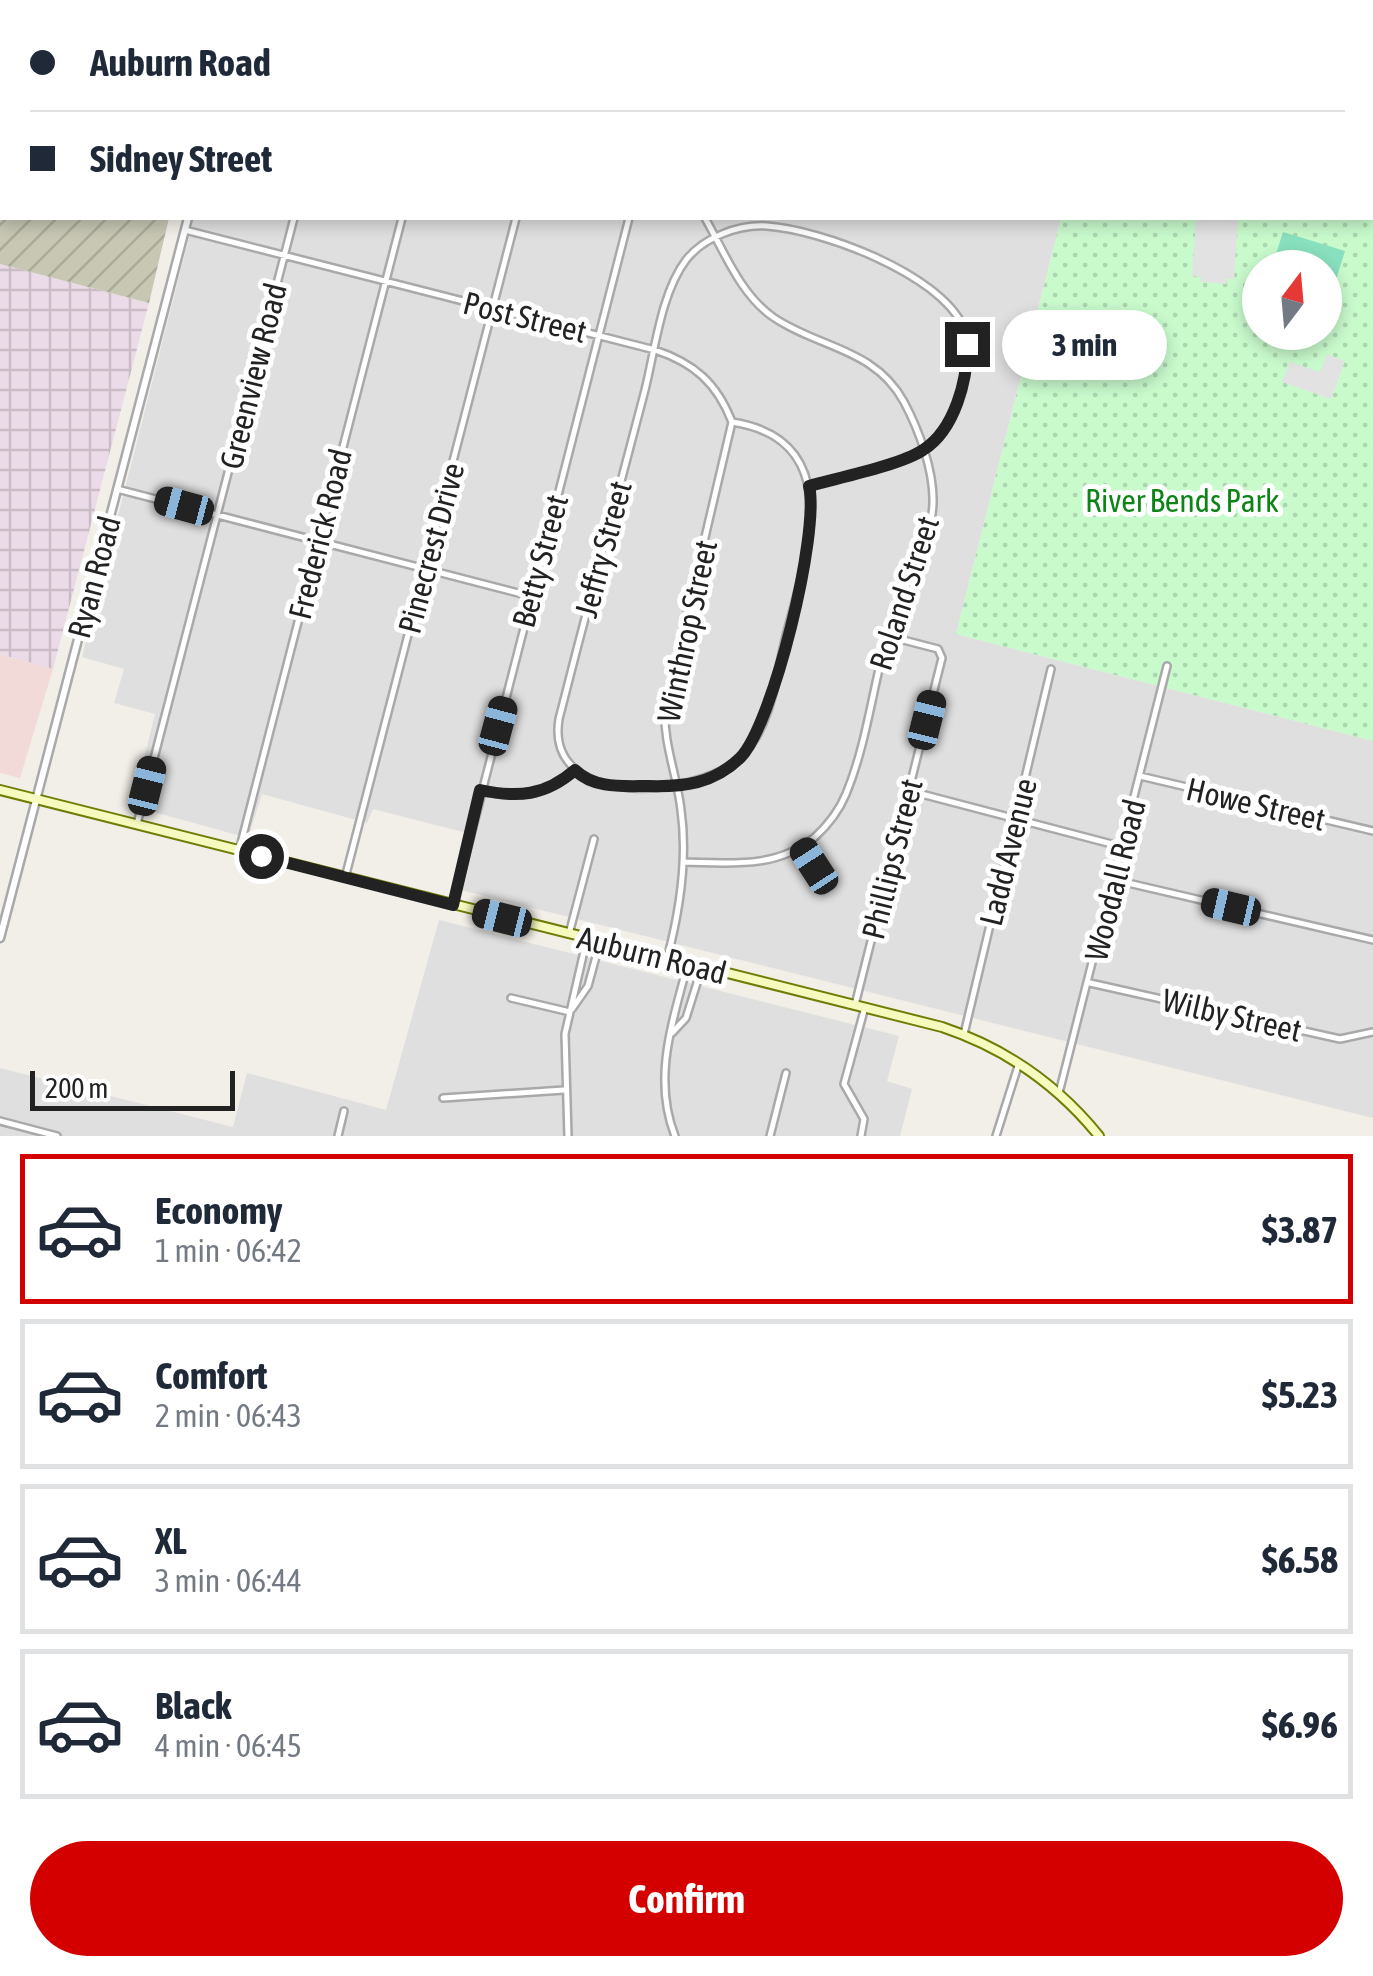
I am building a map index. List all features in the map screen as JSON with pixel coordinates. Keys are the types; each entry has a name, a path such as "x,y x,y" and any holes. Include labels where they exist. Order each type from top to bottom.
{"main road":[{"name":"Auburn Road","path":"0,790 964,1034 1019,1063 1059,1093 1098,1136"}],"street":[{"name":"Ryan Road","path":"0,938 188,220"},
{"name":"Greenview Road","path":"137,824 293,220"},
{"name":"Frederick Road","path":"239,850 401,220"},
{"name":"Pinecrest Drive","path":"345,878 515,220"},
{"name":"Betty Street","path":"453,905 628,220"},
{"name":"Roland Street","path":"684,862 752,863 802,847 829,822 845,796 888,636 933,507 923,450 904,401 880,372 852,352 804,335 772,316 749,294 706,220"},
{"path":"716,237 753,226 780,228 894,264 940,296 963,326 967,362 952,413 923,450 809,486"},
{"name":"Post Street","path":"185,230 655,350 698,369 732,422"},
{"name":"Jeffry Street","path":"575,770 559,742 559,719 655,350 680,270 698,248 716,237"},
{"path":"480,790 524,796 552,786 575,770 606,785 678,786 723,772 744,754 762,725 810,539 809,486 795,458 778,440 732,422"},
{"name":"Winthrop Street","path":"667,959 684,862 678,786 666,743 665,708 732,422"},
{"path":"117,489 531,596"},
{"name":"Phillips Street","path":"862,1136 864,1119 844,1084 942,658 938,649 888,636"},
{"name":"Woodall Road","path":"1059,1093 1168,666"},
{"name":"Ladd Avenue","path":"964,1034 1052,670"},
{"name":"Howe Street","path":"1140,776 1373,831"},
{"path":"910,790 1123,847"},
{"path":"569,934 594,839"},
{"path":"802,847 827,886"},
{"path":"1115,880 1373,940"},
{"path":"568,1136 564,1090 570,1012 587,938"},
{"path":"570,1012 588,986 600,942"},
{"path":"674,1136 664,1090 688,963"},
{"path":"672,1033 686,1018 702,967"},
{"name":"Wilby Street","path":"1090,983 1340,1039 1373,1032"},
{"path":"511,998 570,1012"},
{"path":"996,1136 1019,1063"},
{"path":"770,1136 786,1072"},
{"path":"443,1098 564,1090"},
{"path":"338,1136 344,1111"},
{"path":"0,1122 57,1136"}],"shaded area":[{"path":"0,220 169,220 149,303 0,264"},
{"path":"193,220 1060,220 956,634 1373,741 1373,1118 457,889 471,834 373,809 367,823 262,794 248,838 132,806 155,714 114,703 124,669 82,657"},
{"path":"1196,220 1238,220 1234,279 1227,279 1226,284 1201,282 1201,277 1192,276"},
{"path":"0,264 149,303 53,669 0,654"},
{"path":"1327,354 1345,361 1331,399 1282,382 1290,362 1320,372"},
{"path":"0,654 53,669 20,778 0,773"},
{"path":"439,920 899,1036 887,1081 912,1089 900,1136 0,1136 0,1068 233,1127 247,1073 386,1110"}],"green space":[{"name":"River Bends Park","path":"1060,220 1373,220 1373,741 956,634"},
{"path":"1283,232 1342,250 1277,250"}],"route":[{"path":"261,856 453,905 480,790 524,796 552,786 575,770 584,778 606,785 668,787 688,786 723,772 751,746 767,710 810,539 813,505 809,486 923,450 958,402 967,344"}]}
